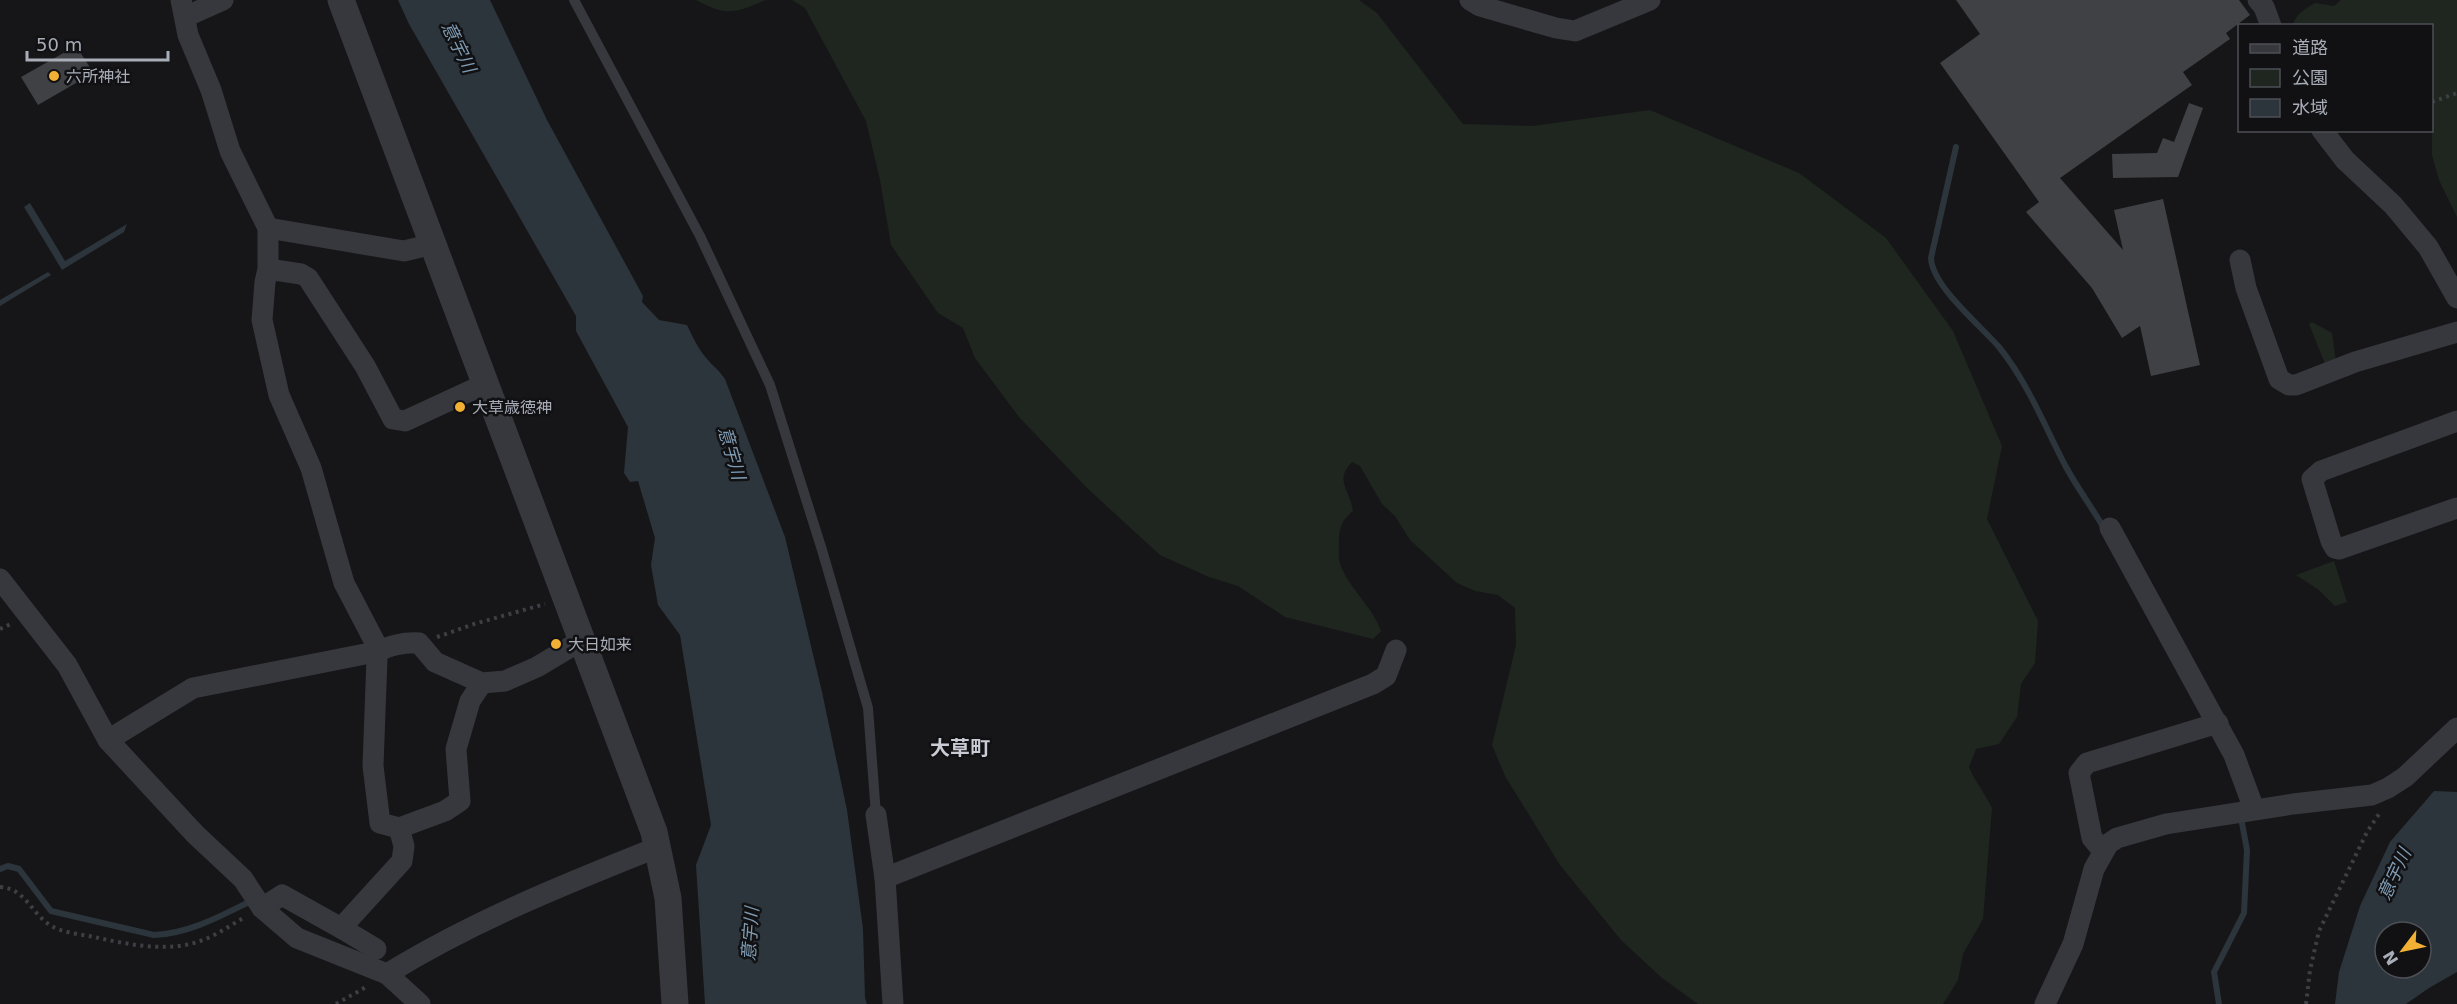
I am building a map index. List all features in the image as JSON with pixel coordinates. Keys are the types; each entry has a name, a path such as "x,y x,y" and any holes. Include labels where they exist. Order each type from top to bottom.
{"street":[{"path":"223,0 183,9 188,35 211,90 230,152 268,228 268,269 264,282 262,320 279,395 311,468 344,582 379,650 373,766 380,823 399,828 445,811 460,801 456,749 470,701 482,683"},
{"path":"341,0 658,847 668,898 675,1004"},
{"path":"1470,0 1480,6 1556,28 1575,31 1650,0"},
{"path":"2324,132 2345,160 2392,205 2428,247 2457,298"},
{"path":"268,228 404,251 432,244"},
{"path":"2240,260 2246,288 2279,379 2289,385 2296,385 2355,362 2457,333"},
{"path":"268,269 301,274 308,278 365,366 393,419 405,421 485,384"},
{"path":"2457,422 2320,471 2312,479 2331,541 2335,548 2339,549 2457,508"},
{"path":"2110,528 2212,725 2242,772 2254,809"},
{"path":"0,579 66,665 108,740 195,834 243,879 261,908 297,938 387,974 420,1004"},
{"path":"108,740 193,688 379,650 389,645 419,643 435,662 482,683 505,681 537,667 582,640"},
{"path":"885,878 1373,684 1386,676 1396,650"},
{"path":"2103,851 2092,838 2079,773 2082,767 2087,763 2212,725"},
{"path":"2045,1004 2073,944 2094,869 2108,844 2117,838 2166,824 2254,809 2372,795 2405,777 2457,728"},
{"path":"876,815 885,878 893,1004"},
{"path":"341,928 402,861 404,846 399,828"},
{"path":"387,974 434,945 506,909 658,847"},
{"path":"261,908 282,896 376,949"}],"lane":[{"path":"574,0 700,236 770,385 822,550 868,708 876,815"}],"path":[{"path":"2433,102 2457,93"},
{"path":"419,643 474,624 566,598"},
{"path":"2306,1004 2310,970 2319,931 2367,832 2387,800 2388,788"},
{"path":"0,887 11,888 21,895 50,925 67,932 130,945 181,946 207,939 261,908"},
{"path":"336,1004 387,974"}],"green space":[{"path":"696,0 766,0 746,8 724,11"},
{"path":"792,0 1359,0 1377,13 1463,124 1532,126 1650,110 1799,173 1886,238 1953,331 2002,446 1987,519 2038,621 2035,663 2021,684 2017,717 1999,744 1976,749 1969,767 1992,808 1983,919 1963,954 1958,980 1943,1004 1698,1004 1662,978 1621,940 1560,865 1505,776 1492,745 1516,645 1515,608 1498,595 1475,591 1457,583 1410,540 1395,516 1382,504 1360,466 1352,462 1344,475 1353,511 1342,525 1339,556 1343,571 1372,613 1381,631 1373,639 1285,617 1238,586 1209,577 1160,555 1087,488 1019,417 975,358 963,328 938,313 891,245 880,180 866,121 805,8"},
{"path":"2341,0 2457,0 2457,217 2439,180 2432,155 2433,24 2293,24 2298,15 2315,3 2334,6"},
{"path":"2312,322 2332,333 2336,362 2326,366 2309,324"},
{"path":"2334,561 2347,602 2335,606 2319,590 2296,575"}],"water":[{"name":"意宇川","path":"398,0 490,0 547,120 643,296 642,302 659,320 687,325 702,352 725,379 785,537 822,692 847,810 863,929 867,1004 705,1004 696,865 711,825 680,635 658,605 651,565 655,538 638,481 630,482 624,473 628,427 576,331 576,316 409,24"},
{"path":"30,203 65,261 127,224 124,232 62,270 24,207"},
{"path":"48,272 51,275 0,306 0,300"},
{"name":"意宇川","path":"2434,791 2457,792 2457,972 2406,1004 2335,1004 2339,972 2360,906 2390,842"}],"building":[{"path":"1956,0 2239,0 2250,15 2226,33 2230,39 2183,72 2192,85 2060,178 2123,250 2114,210 2163,199 2200,365 2151,376 2140,326 2122,338 2092,288 2026,212 2039,202 1940,63 1980,34"},
{"name":"六所神社","path":"74,47 91,69 86,72 88,76 38,105 21,77"},
{"path":"2189,103 2203,108 2178,177 2113,178 2112,154 2157,153 2163,138 2174,142"}],"waterway":[{"path":"1956,147 1931,258 1933,269 1948,293 1999,347 2009,361 2027,390 2075,483 2105,530"},
{"path":"2219,1004 2214,972 2244,913 2247,850 2242,823"},
{"path":"0,869 8,866 19,869 51,911 154,935 191,928 247,903"}],"place":[{"name":"六所神社","path":"54,76"},
{"name":"大草歳徳神","path":"460,407"},
{"name":"大日如来","path":"556,644"}],"district":[{"name":"大草町","path":"960,748"}]}
